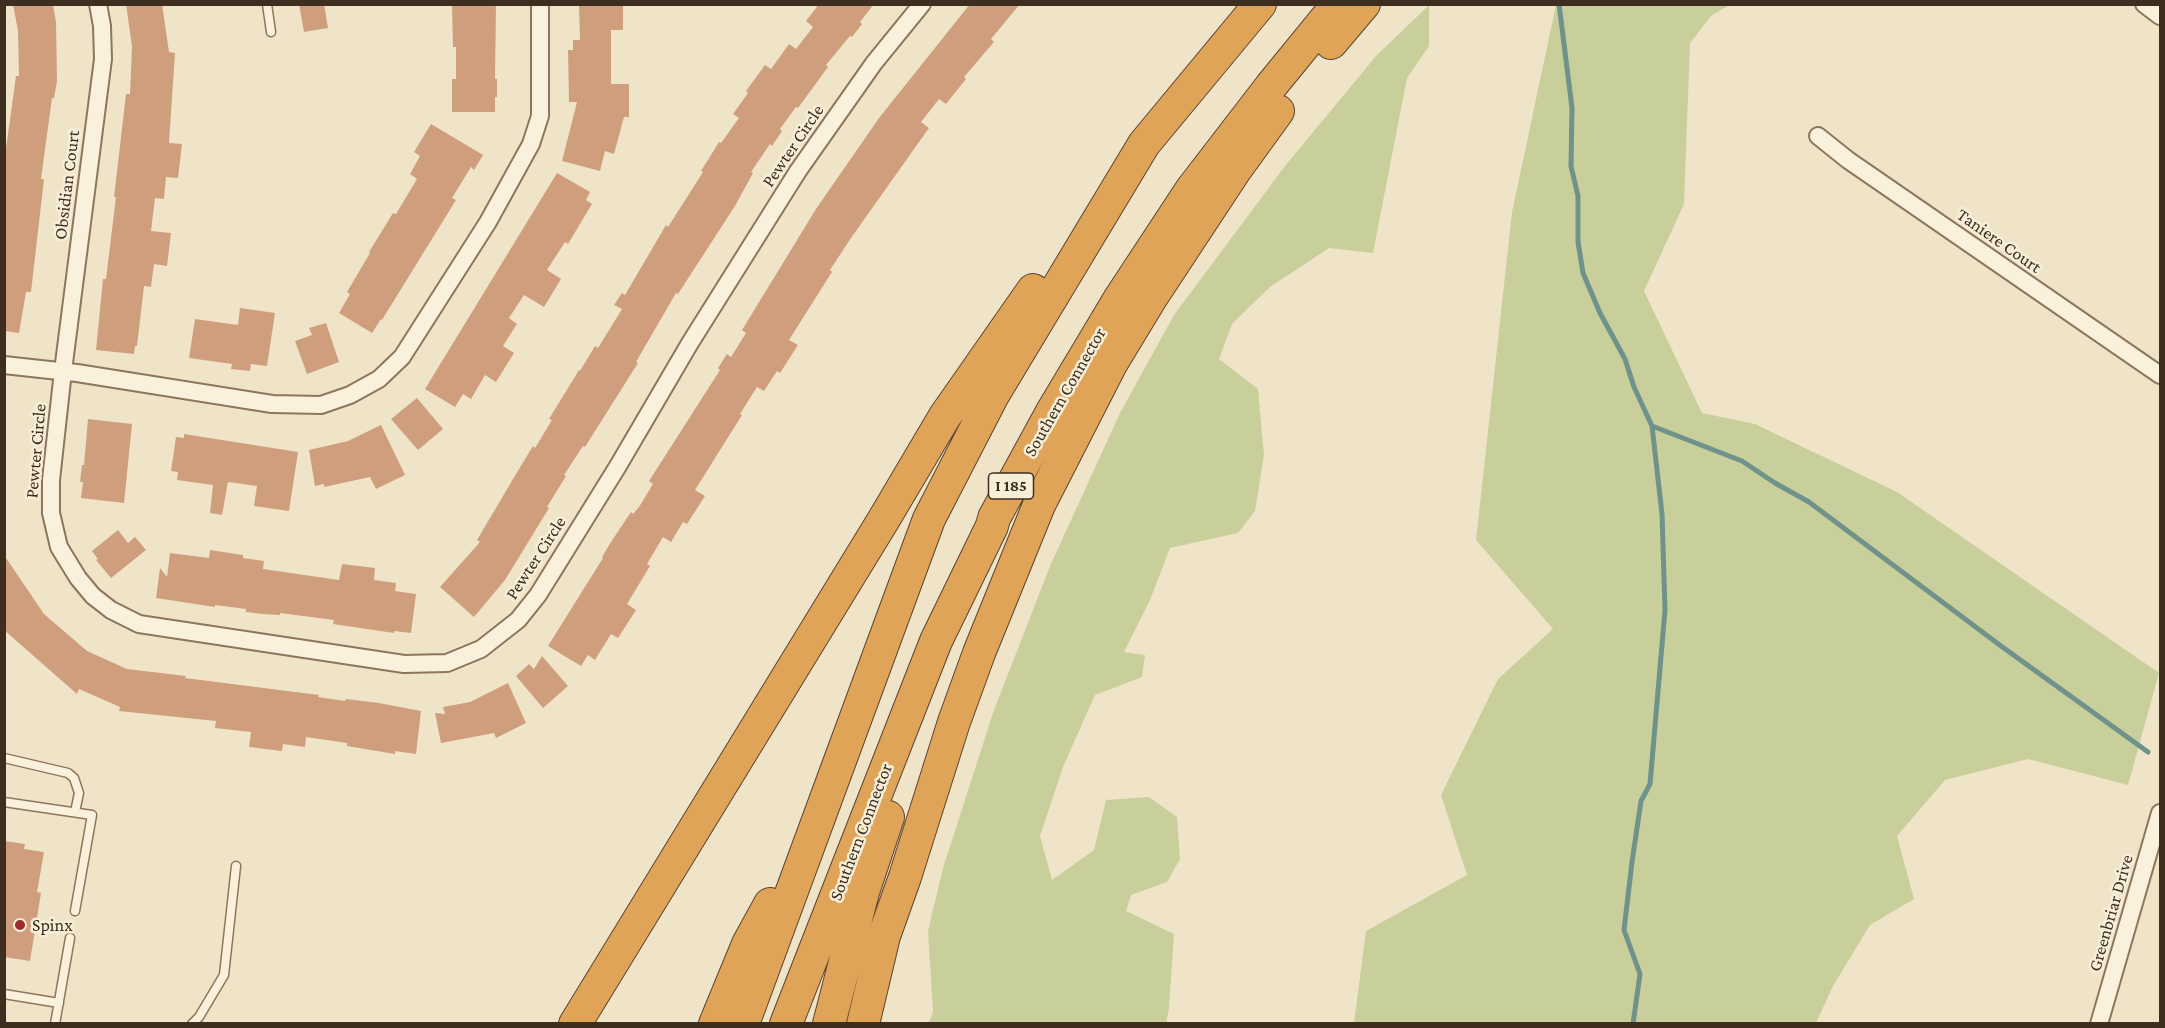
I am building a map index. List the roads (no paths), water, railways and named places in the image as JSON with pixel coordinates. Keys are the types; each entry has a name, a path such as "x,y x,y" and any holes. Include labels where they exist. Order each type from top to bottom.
{"highway":[{"path":"575,1023 945,416 1082,219 1260,4"},
{"name":"Southern Connector","path":"786,1023 932,652 994,518 1053,410 1126,288 1191,190 1338,4"},
{"path":"863,1023 884,936 954,722 979,653 1039,505 1074,434 1139,317 1199,224 1282,106 1364,4"},
{"path":"743,1023 930,519 993,395 1144,144"},
{"path":"829,1023 844,960 884,827 927,701 969,592 981,548"},
{"path":"715,1023 748,944 826,797"},
{"path":"876,1023 905,877"}],"street":[{"name":"Obsidian Court","path":"63,371 103,59 102,26 98,4"},
{"path":"4,365 63,371 272,404 321,405 350,395 379,379 402,357 488,222 531,144 540,116 540,4"},
{"name":"Pewter Circle","path":"63,371 51,480 51,513 59,547 78,578 93,596 111,610 139,624 404,664 447,663 481,649 518,620 538,595 618,466 690,343 798,171 874,63 922,4"},
{"path":"2144,4 2160,16"},
{"name":"Taniere Court","path":"1818,136 1856,165 2160,375"},
{"name":"Greenbriar Drive","path":"2099,1023 2160,813"}],"lane":[{"path":"267,4 271,32"},
{"path":"4,758 68,773 74,778 79,793 75,812"},
{"path":"4,802 92,815 75,911"},
{"path":"192,1023 199,1017 224,975 236,866"},
{"path":"55,1023 70,938"},
{"path":"4,994 59,1004"}],"waterway":[{"path":"1559,4 1572,108 1571,166 1578,196 1578,242 1583,273 1600,313 1625,359 1634,387 1652,426 1662,514 1665,610 1650,784 1641,801 1624,930 1640,974 1633,1024"},
{"path":"1652,426 1742,461 1809,502 2001,646 2148,752"}],"place":[{"name":"Spinx","path":"20,925"}]}
